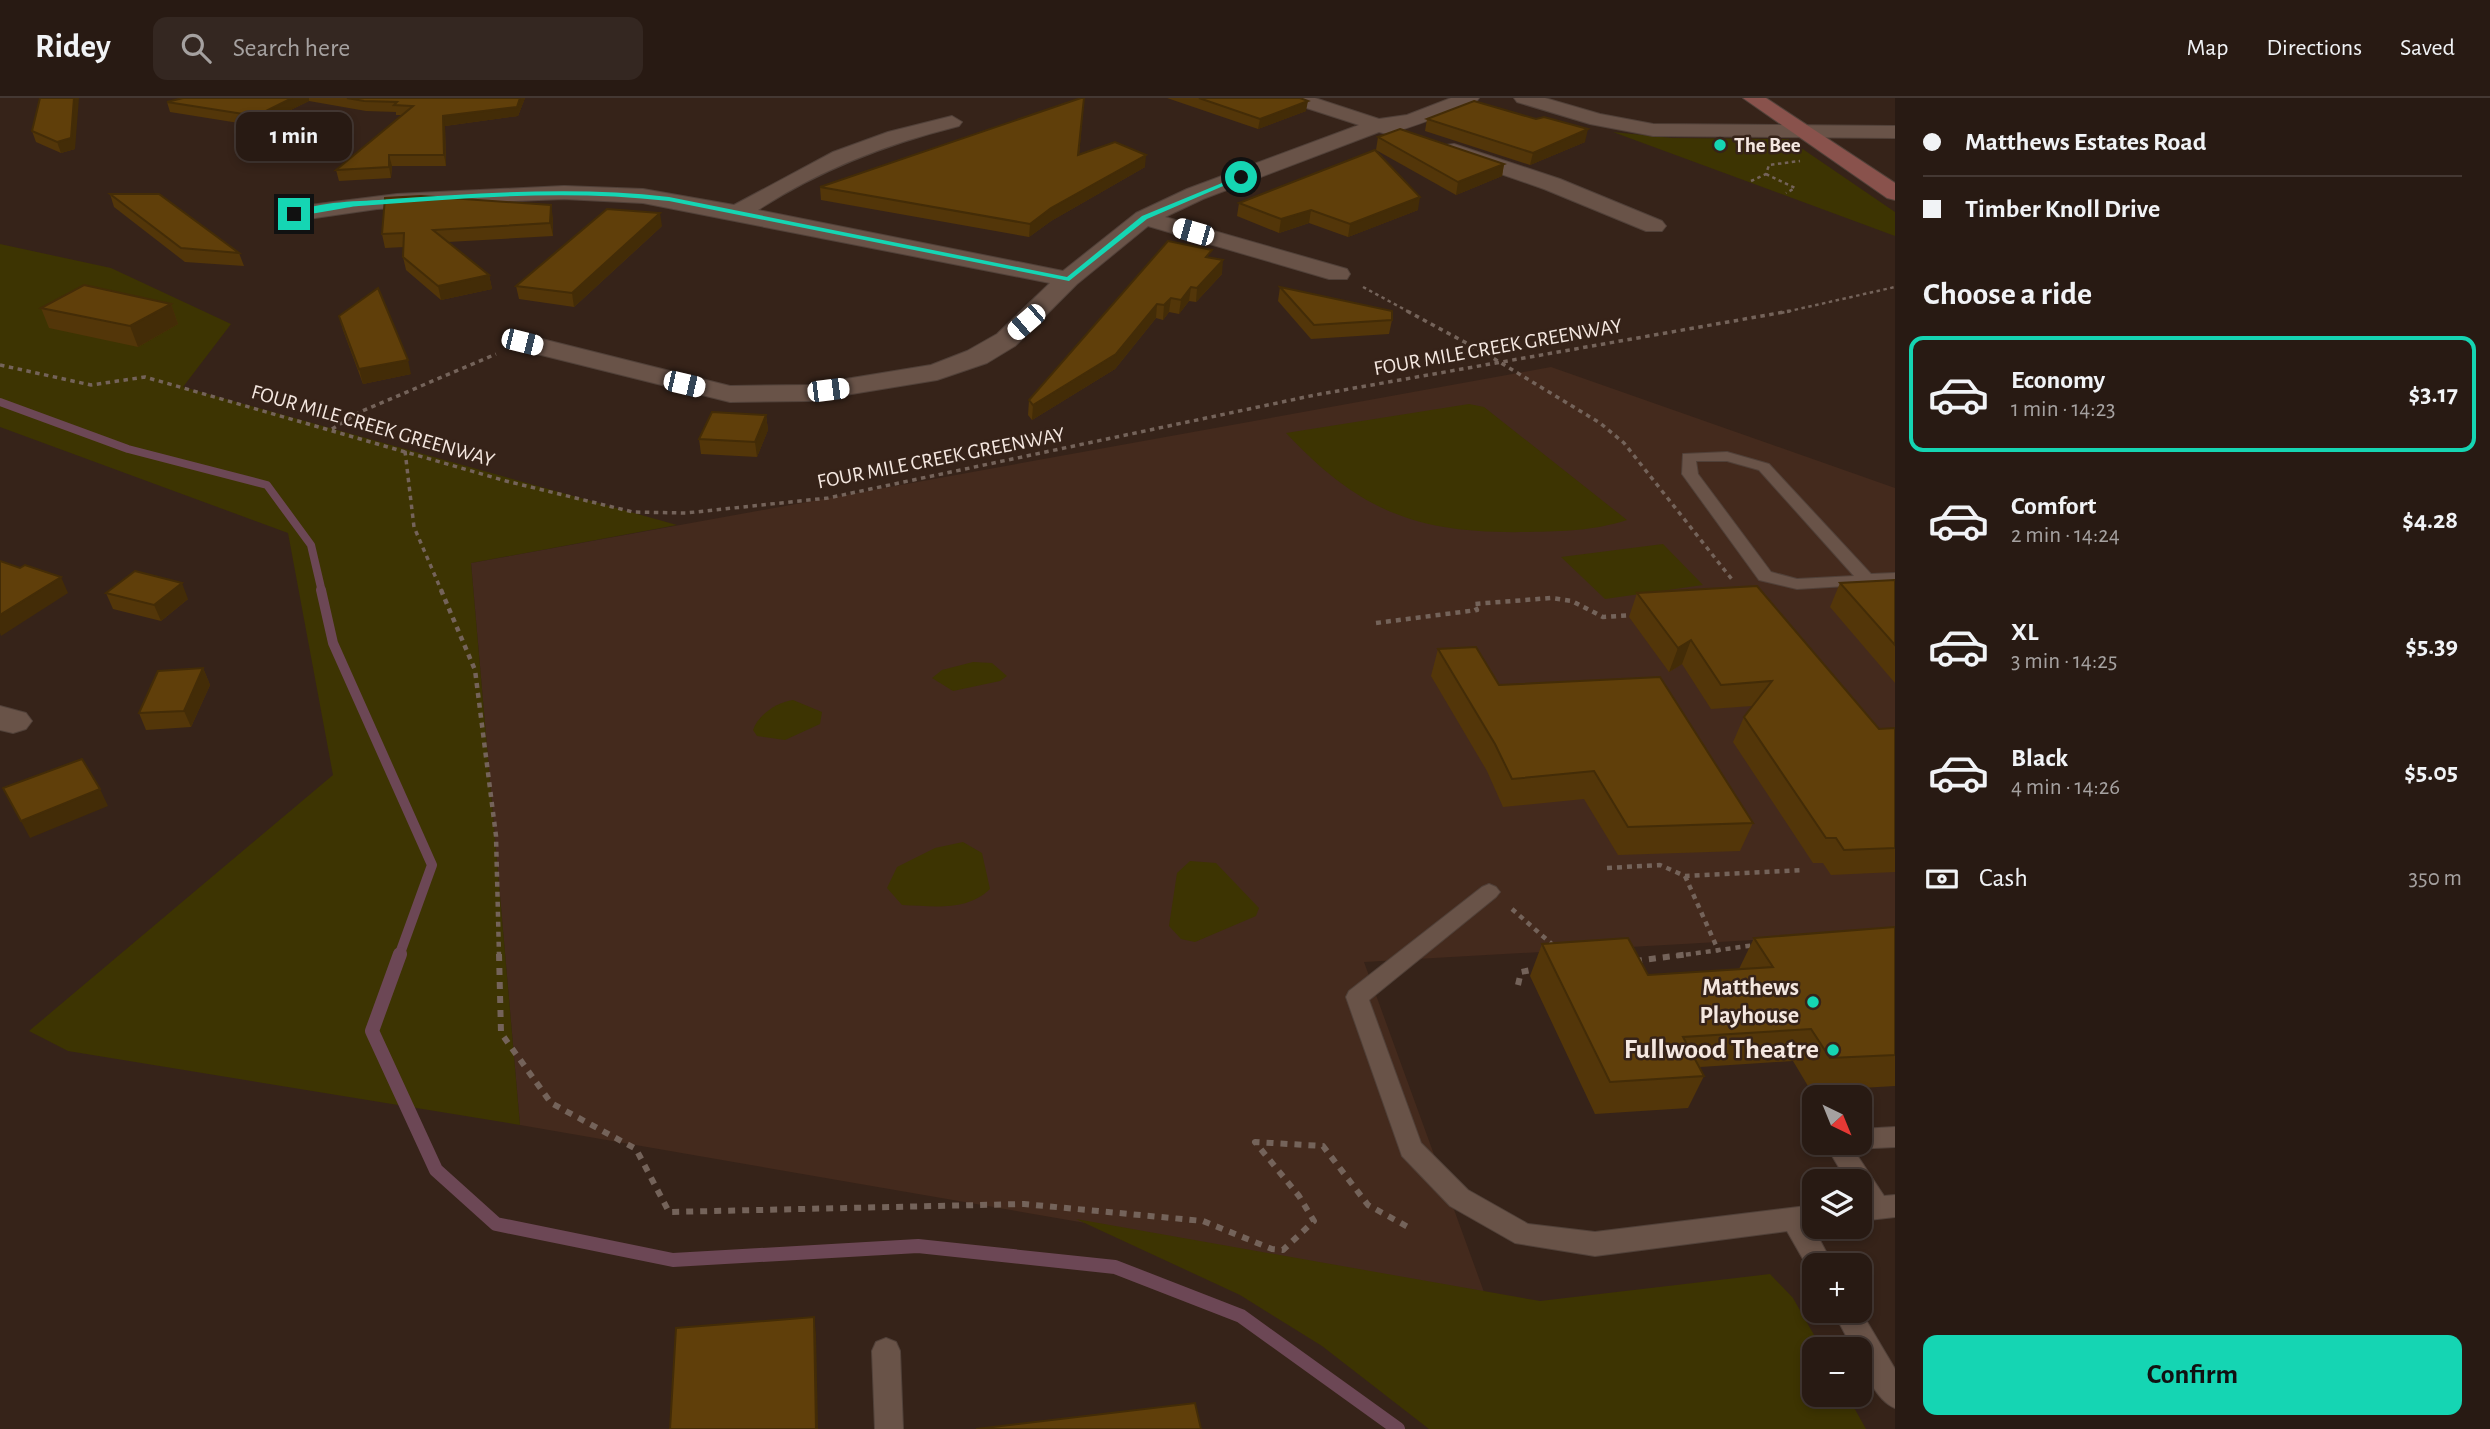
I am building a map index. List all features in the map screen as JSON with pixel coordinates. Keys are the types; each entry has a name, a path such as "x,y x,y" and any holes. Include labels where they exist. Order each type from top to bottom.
{"main road":[{"path":"1753,98 1895,193"}],"street":[{"path":"1295,98 1552,184 1654,226"},
{"path":"1379,125 1381,120 1389,115 1434,98"},
{"path":"522,342 730,394 808,393 937,372 977,358 1006,340 1069,279 1144,218 1195,194 1379,125 1411,120 1469,98"},
{"path":"1524,98 1597,120 1653,130 1798,129 1895,132"},
{"path":"1798,129 1839,121 1895,118"},
{"path":"738,213 801,174 860,148 895,135 952,122"},
{"path":"294,214 352,204 572,191 645,195 1069,279"},
{"path":"1144,218 1338,274"}],"lane":[{"path":"1867,580 1764,467 1741,457 1709,454 1688,457 1690,474 1765,576 1797,584 1867,580 1895,578"},
{"path":"1489,892 1357,997 1411,1149 1459,1198 1524,1235 1595,1244 1802,1217"},
{"path":"1872,1138 1895,1136"},
{"path":"1844,1155 1878,1208"},
{"path":"1853,1323 1895,1395"},
{"path":"886,1350 889,1429"}],"path":[{"path":"1751,181 1766,173 1774,163 1808,161"},
{"path":"1766,173 1795,188 1786,194"},
{"path":"1338,274 1581,409 1624,443 1737,585"},
{"name":"FOUR MILE CREEK GREENWAY","path":"0,365 91,385 145,377 506,481 633,512 726,510 842,495 1019,460 1220,414 1760,316 1895,287"},
{"path":"330,429 360,412 522,342"},
{"path":"405,451 414,527 475,670 496,836 501,1033 551,1103 636,1149 669,1212 1024,1204 1203,1221 1272,1249 1283,1250 1314,1221 1299,1196 1255,1142 1323,1146 1368,1205 1408,1227"},
{"path":"1376,623 1477,610 1474,604 1551,598 1572,601 1603,617 1643,614"},
{"path":"1607,868 1660,864 1685,876 1804,870"},
{"path":"1685,876 1719,952"},
{"path":"1513,909 1564,956"},
{"path":"1630,961 1719,952 1750,945 1764,946"},
{"path":"1518,985 1521,972 1550,967"}],"shaded area":[{"path":"1613,132 1672,138 1788,139 1895,212 1895,236"},
{"path":"0,244 111,268 231,324 183,387 677,525 471,563 520,1125 68,1051 29,1031 333,775 288,533 0,427"},
{"path":"1551,367 1895,488 1895,932 1364,962 1484,1292 520,1125 471,563"},
{"path":"1469,404 1484,407 1627,520 1566,531 1528,532 1489,532 1423,523 1367,500 1313,460 1286,433"},
{"path":"1663,544 1703,585 1605,599 1561,557"},
{"path":"973,662 992,663 1007,676 1000,681 953,691 932,678 942,670"},
{"path":"793,700 822,712 820,724 785,740 757,736 753,730 764,714 781,703"},
{"path":"963,842 982,853 990,889 981,896 949,906 902,905 887,888 897,867 935,848"},
{"path":"1190,861 1216,863 1259,908 1256,916 1195,942 1181,939 1169,926 1177,873"},
{"path":"1076,1219 1540,1301 1770,1274 1793,1298 1802,1314 1802,1323 1807,1323 1815,1337 1802,1337 1802,1407 1854,1407 1866,1429 1429,1429 1322,1346 1240,1295"}],"building":[{"path":"40,98 74,98 71,138 57,142 32,131"},
{"path":"183,98 292,98 256,116 167,102"},
{"path":"347,98 520,98 517,107 443,116 444,155 389,155 389,167 336,170 413,106"},
{"path":"1084,98 1078,155 1115,142 1146,155 1051,208 1030,224 820,187"},
{"path":"1199,98 1300,98 1308,101 1260,119"},
{"path":"1474,101 1536,119 1544,117 1588,129 1533,153 1427,119"},
{"path":"1400,129 1504,164 1458,182 1378,137"},
{"path":"1375,150 1420,197 1350,224 1311,210 1281,219 1239,203"},
{"path":"110,194 159,194 239,253 181,248"},
{"path":"421,196 551,205 550,223 433,230 489,275 438,286 403,257 404,233 382,234 385,198"},
{"path":"607,209 660,213 572,293 516,286"},
{"path":"1168,241 1212,250 1206,257 1223,260 1197,288 1191,287 1181,300 1171,298 1164,305 1157,304 1116,354 1033,405 1029,400"},
{"path":"84,285 171,304 130,326 41,308"},
{"path":"1280,287 1392,311 1392,320 1314,325"},
{"path":"378,288 408,360 359,369 339,316"},
{"path":"712,412 766,415 755,442 699,439"},
{"path":"0,561 20,568 25,565 61,577 0,615"},
{"path":"135,571 182,583 154,605 106,593"},
{"path":"1895,580 1895,645 1840,583"},
{"path":"1757,586 1879,729 1895,728 1895,848 1844,850 1836,838 1826,838 1744,717 1772,681 1721,685 1691,640 1678,648 1637,593"},
{"path":"1476,647 1499,685 1660,677 1753,823 1628,827 1594,771 1512,779 1495,744 1438,649"},
{"path":"203,668 184,711 139,713 158,671"},
{"path":"82,759 100,789 21,821 3,788"},
{"path":"1895,927 1895,1055 1830,1058 1811,1029 1683,1037 1704,1076 1610,1082 1542,944 1628,938 1648,975 1773,967 1754,938"},
{"path":"814,1317 816,1429 670,1429 676,1328"},
{"path":"1195,1403 1201,1429 976,1429"}],"waterway":[{"path":"0,402 128,449 267,485 311,545 322,592"},
{"path":"321,590 333,643 432,865 399,956"},
{"path":"400,954 372,1031 436,1170 496,1224 673,1260 918,1246 1115,1267 1241,1316 1398,1429"}],"place":[{"name":"The Bee","path":"1720,145"},
{"name":"Matthews Playhouse","path":"1813,1002"},
{"name":"Fullwood Theatre","path":"1833,1050"}],"route":[{"path":"294,214 340,205 551,191 645,195 1069,279 1144,218 1195,194 1241,177"}]}
